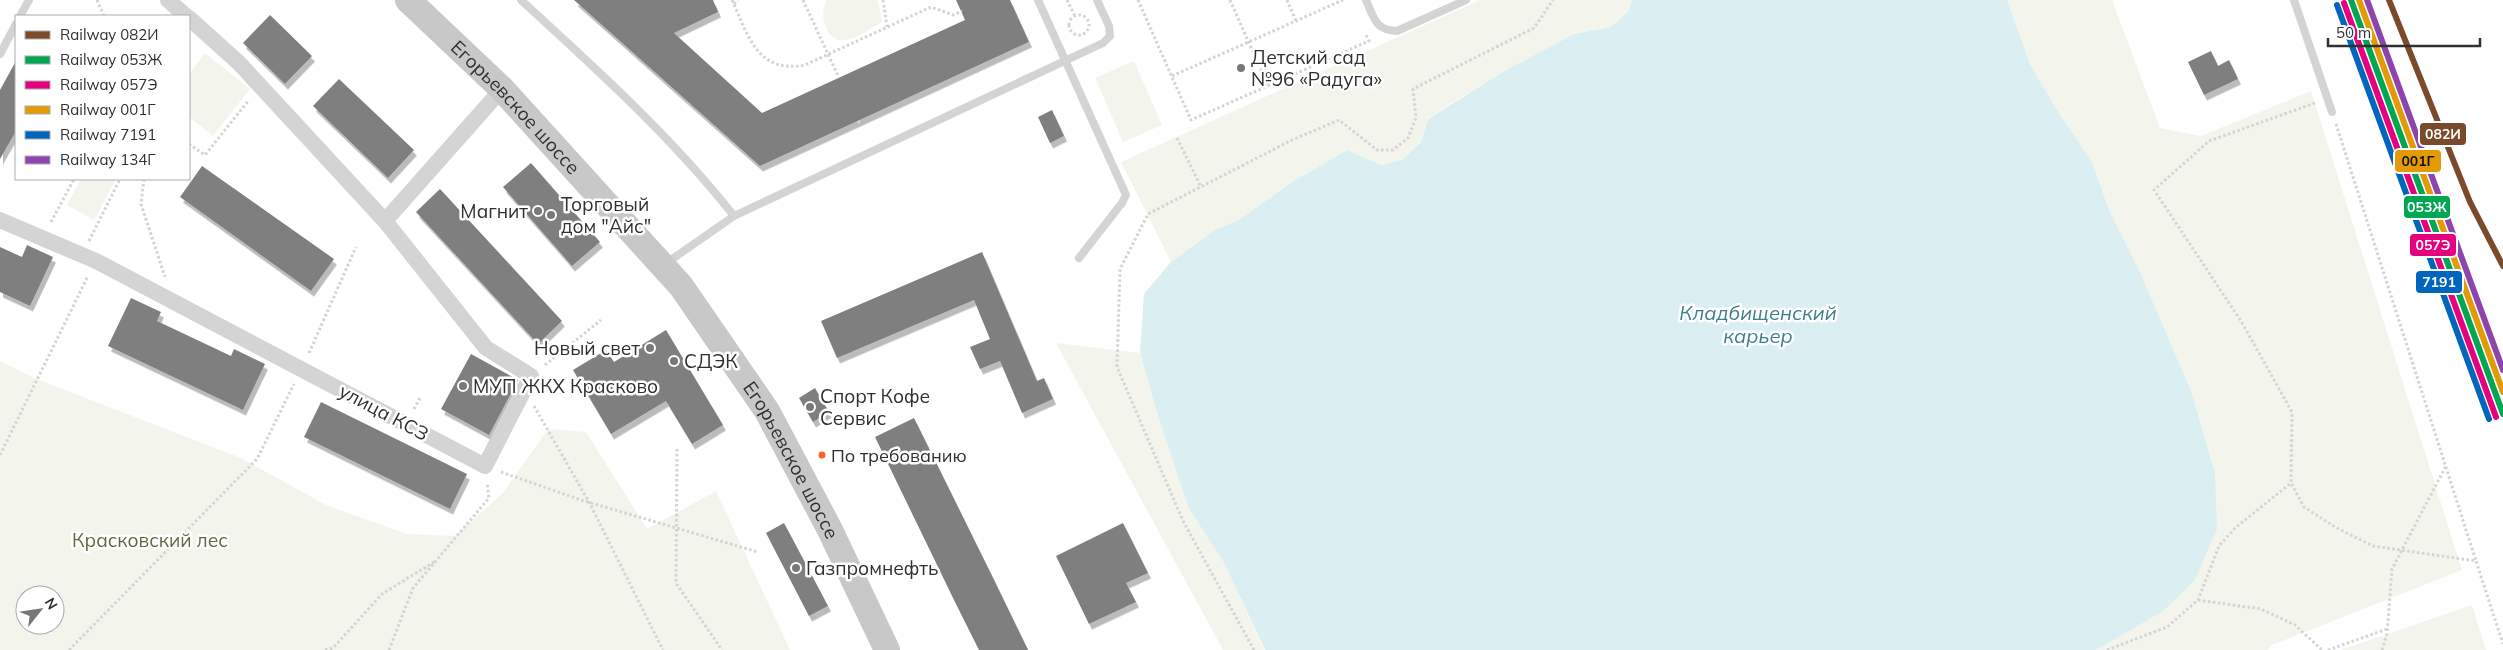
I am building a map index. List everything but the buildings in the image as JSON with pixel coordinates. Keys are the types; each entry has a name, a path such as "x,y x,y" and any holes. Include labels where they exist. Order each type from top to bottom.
{"main road":[{"name":"Егорьевское шоссе","path":"408,0 502,89 681,286 767,411 830,530 887,650"}],"street":[{"path":"168,0 186,15"},
{"path":"190,19 239,63 385,221 486,348 527,382 485,466"},
{"path":"385,221 502,89"},
{"name":"улица КСЗ","path":"0,220 89,258 302,368 485,466"}],"lane":[{"path":"21,15 29,0"},
{"path":"521,0 626,97 711,188 734,216"},
{"path":"1038,0 1126,195 1122,204 1079,258"},
{"path":"663,266 734,216 1103,43 1110,36 1109,26 1097,0"},
{"path":"1366,0 1376,23 1385,30 1397,31 1466,0"},
{"path":"2294,0 2332,112"},
{"path":"0,54 15,26"}],"path":[{"path":"97,0 104,15"},
{"path":"738,0 733,2 756,50 769,62 796,67 931,7 953,16 962,11"},
{"path":"803,0 839,78"},
{"path":"883,0 887,27"},
{"path":"1067,0 1074,16"},
{"path":"1138,0 1191,120 1369,41 1362,25"},
{"path":"1230,0 1268,86"},
{"path":"1287,0 1296,20"},
{"path":"1172,76 1343,0"},
{"path":"1254,650 1183,522 1117,367 1120,269 1148,214 1292,140 1339,120 1377,150 1393,150 1408,138 1416,118 1413,89 1534,28 1553,0"},
{"path":"1074,16 1085,17 1088,21 1087,31 1083,34 1073,34 1069,29 1070,19 1074,16"},
{"path":"190,145 205,155 260,86"},
{"path":"2328,99 2209,141 2154,190 2240,321 2292,412 2291,483 2304,507 2335,527 2373,546 2476,561"},
{"path":"2332,112 2503,644"},
{"path":"858,121 860,125"},
{"path":"1177,138 1201,187"},
{"path":"43,238 73,180"},
{"path":"0,455 89,258 120,180"},
{"path":"144,180 141,204 173,301"},
{"path":"69,650 258,458 302,368 356,247"},
{"path":"601,320 527,382 663,650"},
{"path":"677,449 676,583 722,650"},
{"path":"389,650 413,588 489,498 485,466 589,502 758,552"},
{"path":"2382,650 2387,629 2392,569 2446,466"},
{"path":"2107,650 2167,627 2198,600 2219,546 2235,528 2291,483"},
{"path":"325,650 333,648 382,594 436,560"},
{"path":"2198,600 2261,608 2295,625 2322,650"},
{"path":"2328,650 2387,629"}],"green space":[{"path":"827,0 878,0 882,22 856,37 839,40 829,33 825,26 823,12"},
{"path":"1480,0 1632,0 1628,10 1611,27 1574,34 1506,70 1428,118 1421,142 1402,160 1381,165 1347,150 1292,182 1239,220 1216,229 1171,262 1121,162"},
{"path":"2007,0 2112,0 2160,128 2201,136 2311,91 2462,570 2272,645 2268,650 2096,650 2162,612 2215,473 2191,391 2140,272 2109,210 2092,162 2057,110 2030,64"},
{"path":"205,53 250,89 213,136 190,118 190,73"},
{"path":"1134,61 1162,125 1123,142 1095,78"},
{"path":"80,180 115,180 94,220 67,205"},
{"path":"1056,343 1140,353 1158,416 1188,507 1224,563 1264,650 1223,650"},
{"name":"Красковский лес","path":"0,361 34,378 241,458 326,505 407,534 454,536 502,494 548,429 586,432 647,529 716,491 790,650 0,650"},
{"path":"2472,605 2486,650 2341,650"}],"water":[{"name":"Кладбищенский карьер","path":"1632,0 2007,0 2030,64 2057,110 2092,162 2109,210 2140,272 2191,391 2215,473 2217,529 2195,580 2162,612 2096,650 1265,650 1224,563 1188,507 1158,416 1140,353 1144,294 1171,262 1216,229 1239,220 1292,182 1347,150 1381,165 1402,160 1421,142 1428,119 1506,70 1574,34 1611,27 1628,11"}],"rail line":[{"name":"053Ж","path":"2351,0 2503,414"},
{"name":"001Г","path":"2359,0 2503,392"},
{"name":"134Г","path":"2367,0 2503,370"},
{"name":"082И","path":"2389,0 2470,202 2503,266"},
{"name":"057Э","path":"2344,3 2496,417"},
{"name":"7191","path":"2337,5 2489,419"}],"place":[{"name":"Детский сад №96 «Радуга»","path":"1241,68"},
{"name":"Магнит","path":"538,211"},
{"name":"Торговый дом \"Айс\"","path":"551,215"},
{"name":"Новый свет","path":"650,348"},
{"name":"СДЭК","path":"674,361"},
{"name":"МУП ЖКХ Красково","path":"463,386"},
{"name":"Спорт Кофе Сервис","path":"810,407"},
{"name":"По требованию","path":"822,455"},
{"name":"Газпромнефть","path":"796,568"}]}
